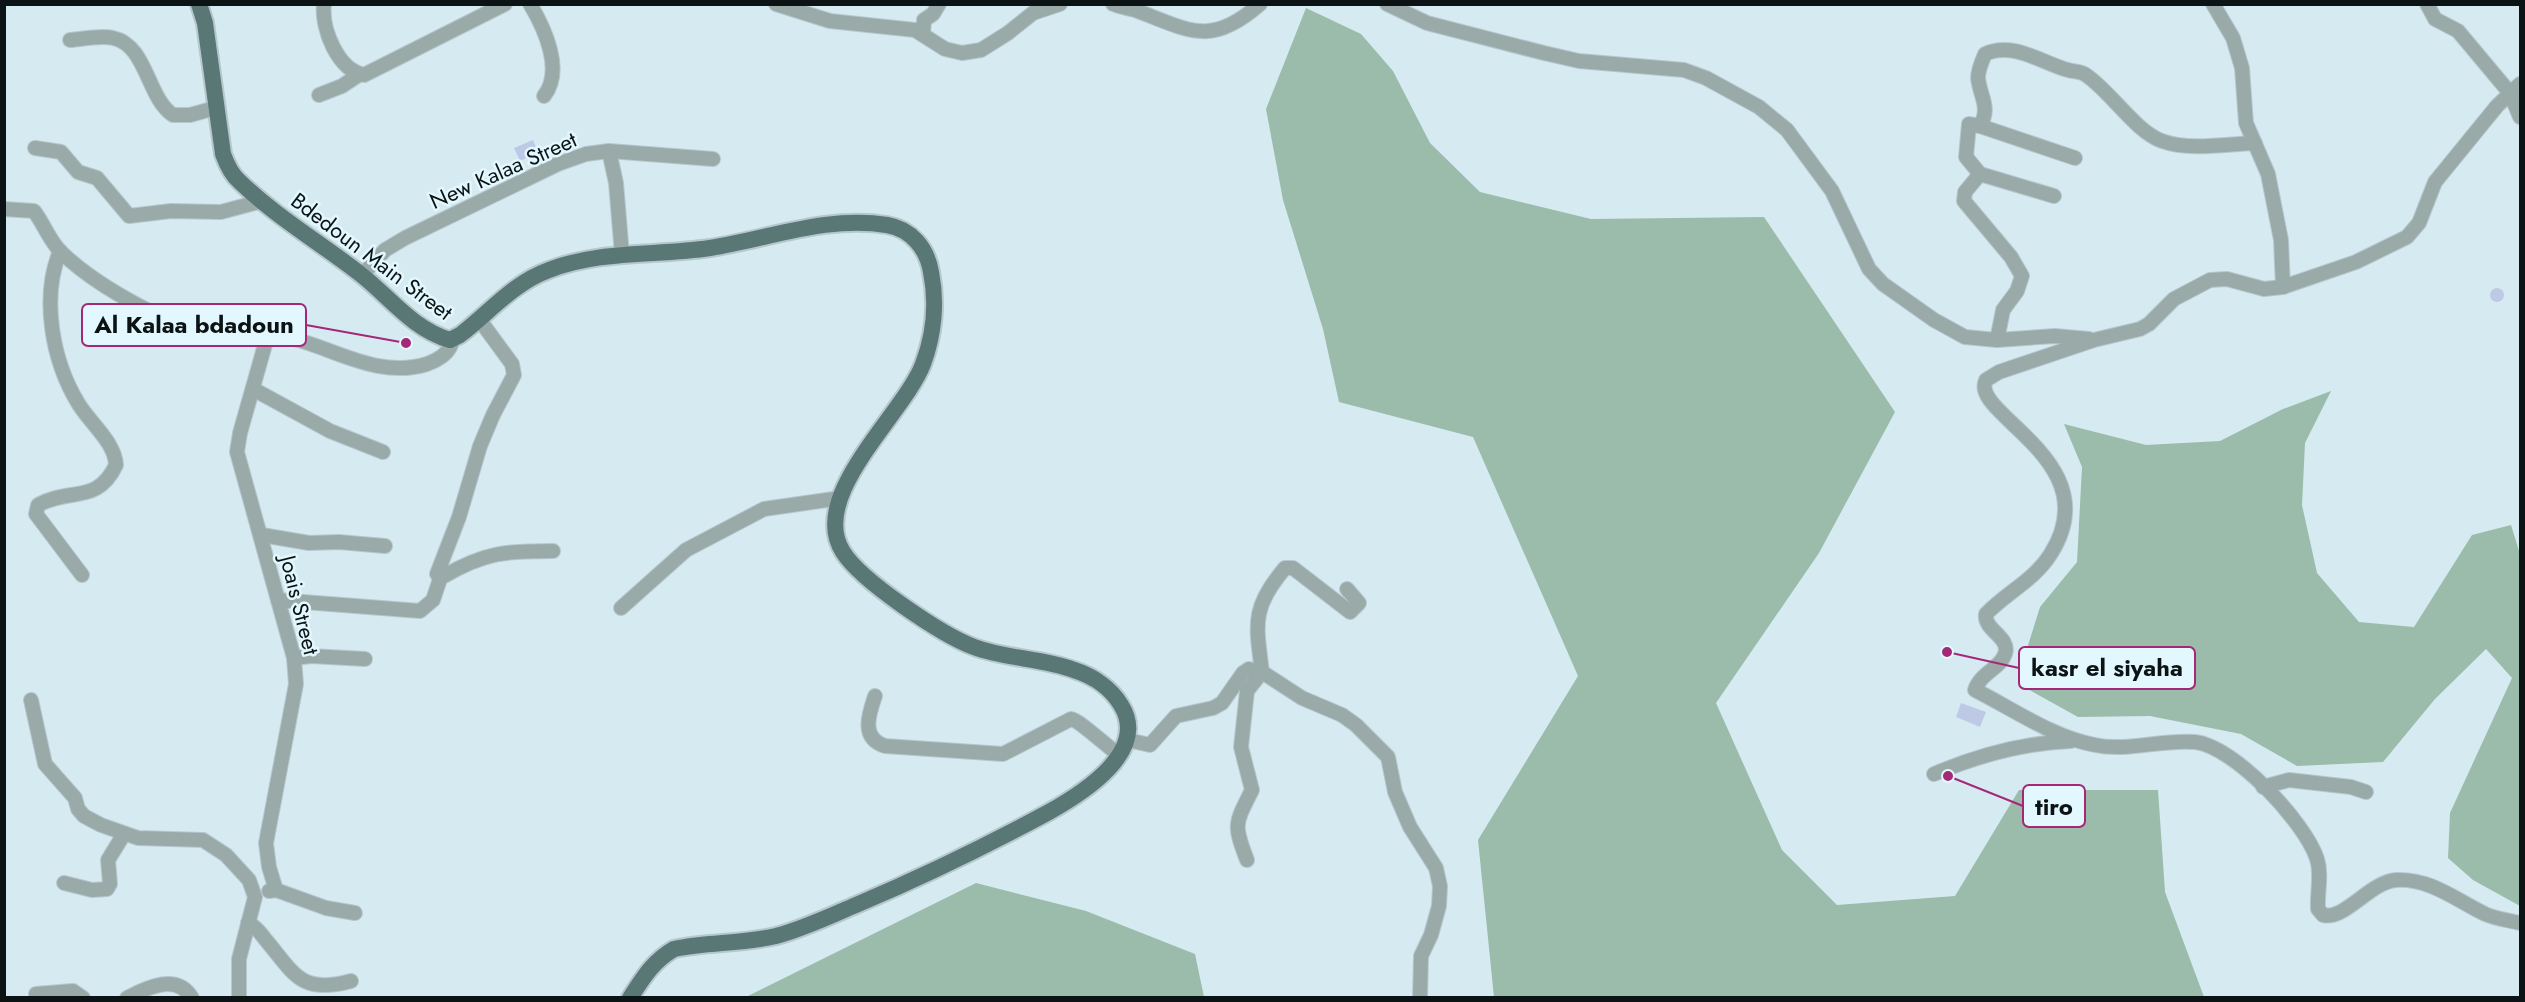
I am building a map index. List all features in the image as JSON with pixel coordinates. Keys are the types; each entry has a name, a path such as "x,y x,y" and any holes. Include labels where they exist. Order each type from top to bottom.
{"main road":[{"name":"Bdedoun Main Street","path":"199,4 205,23 215,108 227,165 238,181 362,275 417,324 450,340"},
{"path":"450,340 521,284 540,273 570,263 622,255 712,248 800,229 855,224 887,225 916,240 928,259 935,298 933,322 922,366 899,405 860,459 841,498 836,513 836,534 845,555 857,568 955,639 989,652 1066,667 1100,682 1116,697 1127,715 1128,740 1119,755 1096,780 1054,809 965,856 882,894 778,935 674,950 661,957 649,968 630,998"}],"street":[{"path":"324,4 323,14 330,41 345,64 360,74 371,74 505,4"},
{"path":"530,4 548,43 552,82 544,96"},
{"path":"776,4 830,21 908,28 923,34 945,49 971,53 1008,33 1030,9 1060,4"},
{"path":"923,34 924,20 939,4"},
{"path":"1113,4 1133,9 1185,31 1203,33 1226,27 1260,4"},
{"path":"1388,4 1427,23 1544,53 1579,61 1684,70 1731,90 1774,118 1802,149 1832,191 1869,269 1883,285 1934,320 1965,337 1997,340 2037,336 2094,340"},
{"path":"2213,4 2238,53 2242,68 2246,123 2268,174 2281,240 2283,287"},
{"path":"2427,4 2435,19 2458,31 2515,89 2520,117"},
{"path":"70,40 111,37 126,44 140,63 164,106 173,115 190,115 215,108"},
{"path":"1980,126 1987,105 1978,77 1980,65 1985,54 1993,50 2019,52 2067,70 2084,73 2145,131 2160,141 2182,145 2254,142"},
{"path":"319,95 342,86 360,74"},
{"path":"2076,740 1974,690 1979,678 2002,659 2006,649 2006,645 1985,620 1986,614 2029,578 2049,556 2061,532 2065,506 2059,474 1997,408 1984,385 1986,380 1999,372 2149,324 2174,299 2210,280 2227,279 2264,289 2283,287 2356,262 2407,237 2419,223 2435,182 2515,89"},
{"path":"2054,196 1980,174 1965,157 1969,124 2075,158"},
{"path":"35,148 62,152 78,172 97,178 129,216 171,211 221,212 262,201"},
{"path":"609,150 617,195 622,255"},
{"name":"New Kalaa Street","path":"362,275 385,250 405,238 573,158 609,150 713,159"},
{"path":"1980,174 1965,192 1964,201 2019,267 2022,276 2017,291 2004,310 1997,340"},
{"name":"Bdedoun Main Street","path":"4,209 34,211 60,251 125,297 163,318 202,330 268,334 302,341 358,361 388,368 408,368 430,363 447,353 451,345 450,340"},
{"path":"60,251 52,274 51,308 62,373 78,403 110,447 116,465 94,491 50,499 38,506 36,514 82,575"},
{"path":"441,576 437,574 437,569 459,517 480,446 493,414 514,375 512,364 479,319"},
{"name":"Joais Street","path":"268,334 240,432 237,452 294,658 295,694 266,843 269,867 276,890"},
{"path":"253,389 330,431 383,452"},
{"path":"621,608 686,550 764,509 841,498"},
{"path":"262,536 309,543 339,542 385,546"},
{"path":"278,600 420,611 433,600 441,576 490,554 553,550"},
{"path":"1247,860 1237,834 1236,820 1252,790 1241,747 1247,691 1262,672 1256,627 1257,611 1272,583 1285,568 1293,568 1350,612 1359,603 1347,589"},
{"path":"294,658 311,656 365,659"},
{"path":"1128,740 1150,745 1176,716 1213,708 1222,703 1246,670 1262,672 1302,698 1342,715 1356,725 1388,757 1395,792 1410,827 1436,868 1440,886 1433,926 1421,956 1419,998"},
{"path":"875,696 869,714 869,732 876,742 885,746 1003,754 1071,719 1081,722 1089,732 1119,755"},
{"path":"31,700 45,764 75,798 78,809 84,816 124,834 153,839 195,839 211,844 234,862 249,880 255,893 239,959 238,998"},
{"path":"1935,774 1994,752 2037,742 2076,740 2121,748 2160,742 2204,744 2223,753 2263,787 2301,829 2314,851 2319,868 2318,909 2323,915 2338,914 2383,882 2399,880 2442,890 2486,914 2520,922"},
{"path":"2263,787 2289,780 2366,792"},
{"path":"64,883 92,890 107,889 110,884 108,860 124,834"},
{"path":"255,893 276,890 326,908 355,913"},
{"path":"248,923 258,930 288,969 302,981 322,986 351,981"},
{"path":"127,998 147,988 179,984 187,989 192,998"},
{"path":"36,994 74,991 82,998"}],"green space":[{"path":"1306,8 1361,34 1393,71 1430,143 1480,192 1591,219 1764,217 1895,412 1819,553 1716,703 1782,850 1837,905 1955,896 2019,790 2158,790 2165,892 2204,997 1494,997 1478,840 1578,676 1473,437 1339,402 1323,329 1283,200 1266,109"},
{"path":"2331,391 2305,443 2302,505 2317,573 2359,622 2414,627 2472,535 2511,525 2520,554 2520,906 2473,880 2448,858 2450,813 2512,678 2486,649 2435,699 2383,762 2297,766 2241,734 2150,716 2078,717 2024,687 2024,658 2040,607 2077,562 2082,467 2064,424 2146,445 2220,441 2283,409"},
{"path":"976,883 1086,911 1195,954 1204,997 746,997"}],"water":[{"path":"533,140 538,153 520,161 514,148"},
{"path":"2494,288 2500,288 2504,295 2500,302 2494,302 2490,298 2490,292"},
{"path":"1961,703 1986,712 1980,727 1956,717"}],"place":[{"name":"Al Kalaa bdadoun","path":"406,343"},
{"name":"kasr el siyaha","path":"1947,652"},
{"name":"tiro","path":"1948,776"}]}
